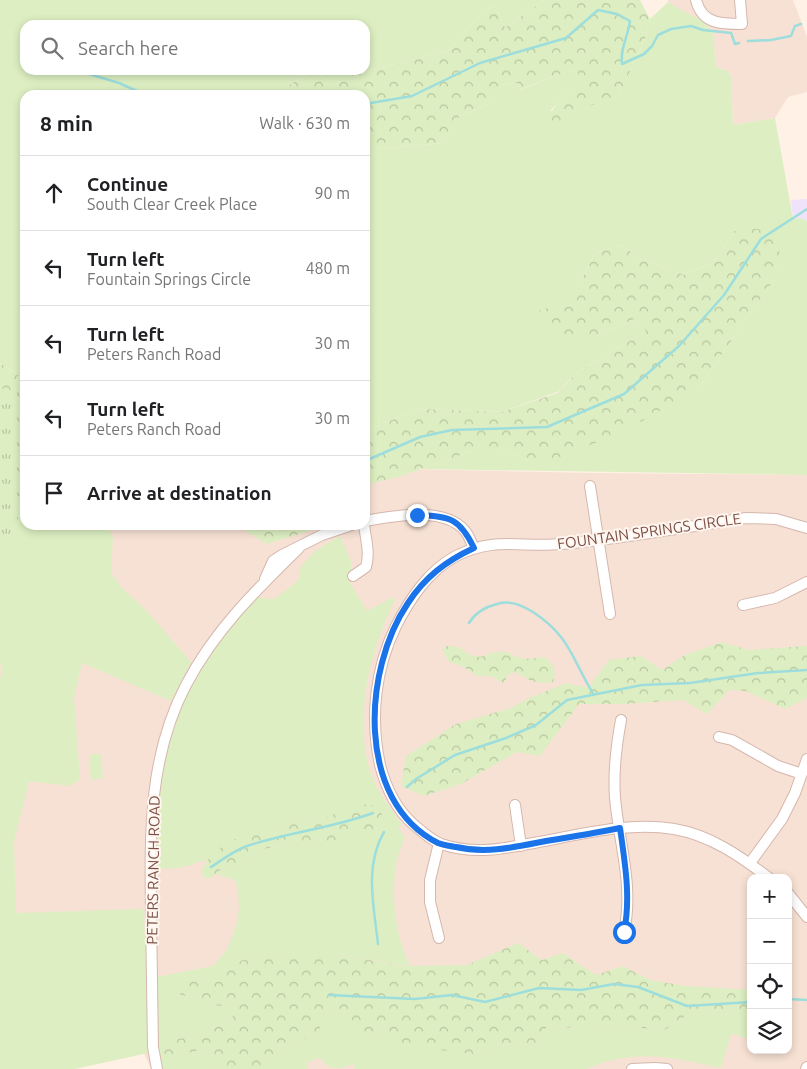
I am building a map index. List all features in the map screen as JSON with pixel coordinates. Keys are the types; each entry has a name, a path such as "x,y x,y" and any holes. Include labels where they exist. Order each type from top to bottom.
{"street":[{"path":"696,0 702,14 707,18 724,24 742,24 740,0"},
{"path":"590,486 610,614"},
{"path":"370,520 417,515 441,516 455,521 466,531 474,548"},
{"name":"FOUNTAIN SPRINGS CIRCLE","path":"764,874 717,842 672,828 620,828 498,850 470,850 439,843 406,818 392,799 384,778 378,752 374,724 376,692 381,666 392,633 407,604 422,584 438,569 454,557 474,548 492,544 558,545 746,518 776,519 807,528"},
{"name":"PETERS RANCH ROAD","path":"157,1069 153,1047 151,816 154,784 174,713 186,685 210,645 237,611 264,583 273,561 322,535 337,530"},
{"path":"352,576 366,567 368,553 365,530"},
{"path":"743,605 775,598 807,582"},
{"path":"621,720 613,772 615,800 626,871 628,913 624,932"},
{"path":"719,737 732,740 778,766 802,774"},
{"path":"750,863 782,819 807,759"},
{"path":"515,805 521,846"},
{"path":"439,843 430,880 430,902 439,938"},
{"path":"792,898 807,918"},
{"path":"632,1069 667,1069"}],"shaded area":[{"path":"668,0 793,0 807,37 807,92 788,97 775,118 733,125 731,77 728,71 716,67 713,33 668,2"},
{"path":"807,199 807,221 801,218 793,219 791,200"},
{"path":"370,468 807,475 807,1069 151,1069 142,1049 0,1062 0,553 21,530 370,530"}],"green space":[{"path":"0,0 544,0 505,28 496,5 481,13 449,50 370,71 370,20 20,20 20,75 307,75 281,90 20,90 20,377 0,363"},
{"path":"544,0 640,0 650,19 645,39 618,97 571,112 560,128 549,122 554,108 576,81 578,73 571,70 519,90 518,83 501,85 493,102 460,116 442,143 370,150 370,90 281,90 307,75 370,75 370,71 449,50 481,13 496,5 505,28"},
{"path":"668,2 702,20 713,33 716,67 728,71 731,77 733,125 775,118 793,219 801,218 807,221 807,475 421,469 475,450 499,450 534,462 698,389 783,267 736,229 714,262 684,275 640,259 622,245 595,253 580,283 566,303 533,313 597,336 634,319 646,331 579,371 557,392 502,412 420,409 370,430 370,150 442,143 460,116 493,102 500,85 518,83 520,90 571,70 578,73 577,83 550,111 570,112 618,97 645,39 650,19"},
{"path":"736,229 759,229 766,231 775,238 783,267 698,389 623,432 560,457 534,462 499,450 475,450 401,476 370,484 370,430 420,409 502,412 557,393 579,371 646,331 634,319 597,336 558,335 532,313 566,302 580,283 595,253 622,245 640,259 684,275 714,262"},
{"path":"0,363 20,377 20,455 0,453"},
{"path":"0,388 20,393 20,515 0,553"},
{"path":"0,453 20,455 20,530 110,530 113,539 111,573 121,587 145,609 191,662 171,701 82,663 74,697 80,779 70,786 29,781 14,841 16,913 144,909 148,1053 75,1069 0,1069 0,679 2,668 0,664"},
{"path":"246,530 310,530 267,544"},
{"path":"340,536 352,567 351,575 347,578 367,611 393,597 395,600 384,624 372,661 363,721 367,761 373,779 386,802 402,824 398,828 405,837 397,859 394,900 397,927 410,966 328,953 295,953 243,960 206,978 185,975 181,995 193,997 212,1005 235,1007 232,1020 195,1037 176,1039 166,1062 185,1054 205,1051 215,1056 223,1065 220,1069 163,1069 158,1053 156,977 213,966 227,950 236,926 239,910 238,890 235,880 216,874 220,870 235,867 260,850 292,842 305,844 320,837 342,840 353,834 370,835 353,805 322,820 296,821 272,833 259,835 213,853 208,861 180,868 155,868 155,818 167,744 179,710 192,684 213,647 232,622 258,596 274,599 294,584 299,578 301,566 315,551"},
{"path":"722,642 748,650 807,646 807,698 785,709 746,691 729,690 707,714 683,700 624,704 579,704 540,756 517,752 461,784 424,796 401,786 406,756 456,724 511,708 529,698 567,683 588,688 609,660 641,656 662,670 685,655"},
{"path":"447,646 459,647 470,655 480,657 495,652 508,652 521,658 544,657 554,668 553,682 542,683 533,681 515,672 509,674 503,683 491,676 477,676 462,666 449,662 442,650"},
{"path":"101,754 103,778 91,780 89,755"},
{"path":"363,804 381,807 382,816 380,823 370,836 353,834 332,846 320,837 305,844 292,842 260,850 235,867 220,870 211,878 204,878 201,870 213,853 241,836 272,833 296,821 322,820 353,805"},
{"path":"518,943 542,960 563,953 596,975 623,966 650,980 686,986 747,990 747,1013 690,1013 663,1031 630,1026 546,1028 534,1048 504,1043 473,1054 390,1044 386,1029 370,1035 353,1034 351,1014 344,1011 327,1013 320,1028 311,1037 280,1045 265,1066 265,1069 220,1069 223,1065 212,1055 204,1051 190,1053 166,1062 163,1052 176,1039 195,1037 232,1020 235,1007 212,1005 193,997 180,995 185,975 206,978 243,960 295,953 328,953 404,966 467,965"},
{"path":"344,1011 351,1014 370,1035 387,1029 473,1054 504,1043 534,1048 546,1028 630,1026 663,1031 690,1013 747,1013 747,1038 731,1034 721,1068 653,1056 621,1058 586,1069 355,1069 353,1064 342,1068 331,1068 319,1058 306,1063 308,1069 265,1069 265,1066 280,1045 311,1037 320,1028 327,1013"}],"waterway":[{"path":"370,103 412,96 480,63 566,38 598,10 617,14 630,21 622,53 622,64 644,54 652,46 658,35 671,29 691,26 703,30 731,33 735,44 739,43"},
{"path":"748,41 771,40 791,36 795,26 801,24"},
{"path":"93,75 135,90"},
{"path":"370,459 420,437 452,430 547,427 624,394 679,346 724,295 761,239 807,209"},
{"path":"469,623 481,611 502,603 516,604 533,612 546,621 563,640 594,695"},
{"path":"407,787 416,779 455,755 506,738 536,725 567,700 642,685 690,683 758,673 807,670"},
{"path":"211,867 247,846 342,823 373,813"},
{"path":"378,944 372,873 378,845 384,832"},
{"path":"329,995 415,999 452,995 485,1002 539,988 581,990 614,984 638,987 687,1006 747,1002"},
{"path":"792,999 807,1000"}],"route":[{"path":"417,515 441,516 455,521 466,531 474,548 454,557 422,584 407,604 392,633 381,666 376,692 374,724 384,778 392,799 406,818 439,843 470,850 498,850 620,828 626,871 628,913 624,932"}]}
